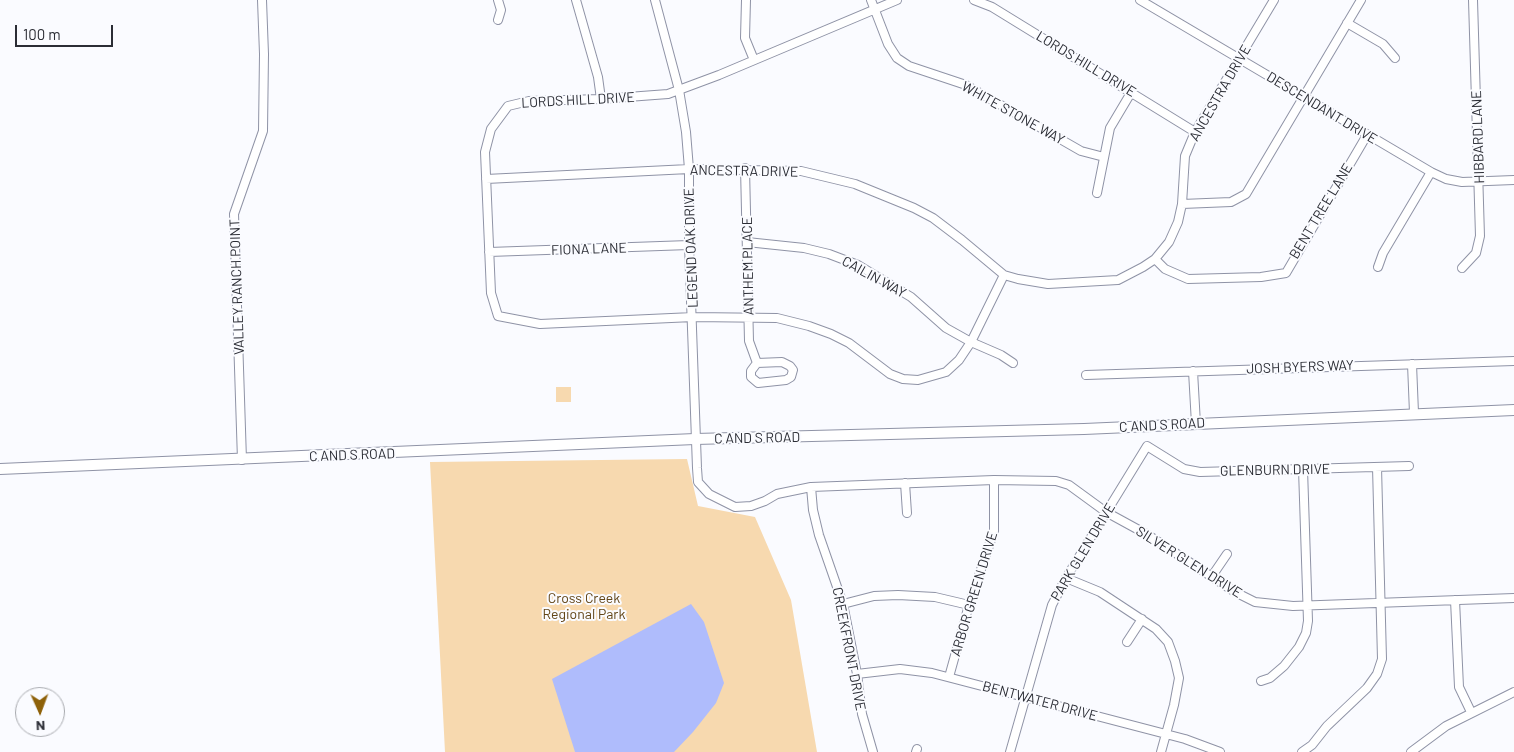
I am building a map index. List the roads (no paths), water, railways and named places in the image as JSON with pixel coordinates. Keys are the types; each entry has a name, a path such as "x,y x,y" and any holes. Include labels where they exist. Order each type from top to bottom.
{"main road":[{"name":"C AND S ROAD","path":"0,469 696,439 817,437 1196,424 1514,410"}],"street":[{"name":"VALLEY RANCH POINT","path":"242,460 234,214 263,131 264,54 262,0"},
{"path":"498,0 501,10 498,20"},
{"path":"576,0 598,77 600,99"},
{"name":"LEGEND OAK DRIVE","path":"655,0 679,90 689,169 689,245 696,439"},
{"path":"746,0 745,38 754,60"},
{"name":"WHITE STONE WAY","path":"871,0 888,44 897,58 909,66 966,85 1081,151 1104,157"},
{"name":"LORDS HILL DRIVE","path":"693,317 540,324 498,316 491,293 486,179 485,152 491,129 508,106 529,101 649,96 679,90 897,0"},
{"name":"LORDS HILL DRIVE","path":"974,0 992,7 1132,91 1195,132"},
{"name":"DESCENDANT DRIVE","path":"1140,0 1431,172 1446,179 1480,182 1514,180"},
{"name":"ANCESTRA DRIVE","path":"486,179 689,169 745,168 801,171 839,179 888,195 933,218 1004,274 1030,283 1100,282 1130,274 1155,259 1169,242 1178,222 1182,204 1185,156 1195,132 1274,0"},
{"path":"1182,204 1231,202 1246,194 1361,0"},
{"name":"HIBBARD LANE","path":"1462,268 1476,253 1479,245 1480,182 1474,0"},
{"path":"1348,23 1383,44 1395,58"},
{"path":"1097,193 1110,128 1132,91"},
{"name":"BENT TREE LANE","path":"1155,259 1165,269 1188,279 1261,277 1286,273 1367,135"},
{"name":"ANTHEM PLACE","path":"745,168 749,341 757,362"},
{"path":"1378,266 1431,172"},
{"name":"CAILIN WAY","path":"747,242 804,248 858,265 911,297 946,328 971,342 1001,354 1013,363"},
{"name":"FIONA LANE","path":"489,252 689,245"},
{"path":"693,317 749,316 777,318 809,326 849,343 890,374 903,379 918,380 946,372 959,360 971,342 1004,274"},
{"name":"JOSH BYERS WAY","path":"1086,375 1514,361"},
{"name":"ANTHEM PLACE","path":"757,362 782,362 793,370 791,376 786,380 758,383 751,377 751,370 757,362"},
{"path":"1412,364 1414,413"},
{"path":"1193,371 1196,424"},
{"name":"SILVER GLEN DRIVE","path":"696,439 698,482 709,494 735,507 751,506 766,501 777,494 811,487 994,480 1056,481 1069,485 1106,512 1148,535 1235,592 1255,602 1275,606 1514,598"},
{"name":"GLENBURN DRIVE","path":"1147,446 1184,468 1200,472 1409,466"},
{"name":"PARK GLEN DRIVE","path":"1010,752 1052,605 1066,578 1147,446"},
{"path":"1302,752 1312,745 1327,726 1368,688 1377,674 1382,659 1377,467"},
{"path":"1261,681 1270,678 1299,647 1307,627 1303,469"},
{"name":"ARBOR GREEN DRIVE","path":"949,677 969,605 994,531 994,480"},
{"path":"905,483 906,512"},
{"name":"CREEKFRONT DRIVE","path":"811,487 813,510 819,535 843,604 857,674 862,714 873,752"},
{"path":"1212,576 1227,554"},
{"path":"1066,578 1100,592 1156,629 1168,642 1175,660 1178,678 1174,705 1161,752"},
{"path":"843,604 874,596 898,595 935,597 969,605"},
{"path":"1455,600 1459,687 1471,712"},
{"path":"1127,642 1142,620"},
{"name":"BENTWATER DRIVE","path":"857,674 900,669 919,670 1165,734 1220,752"},
{"path":"1411,752 1446,726 1514,692"}],"water":[{"path":"691,604 704,622 724,683 716,703 674,752 575,752 552,679"}],"park label":[{"name":"Cross Creek Regional Park","path":"584,606"}]}
